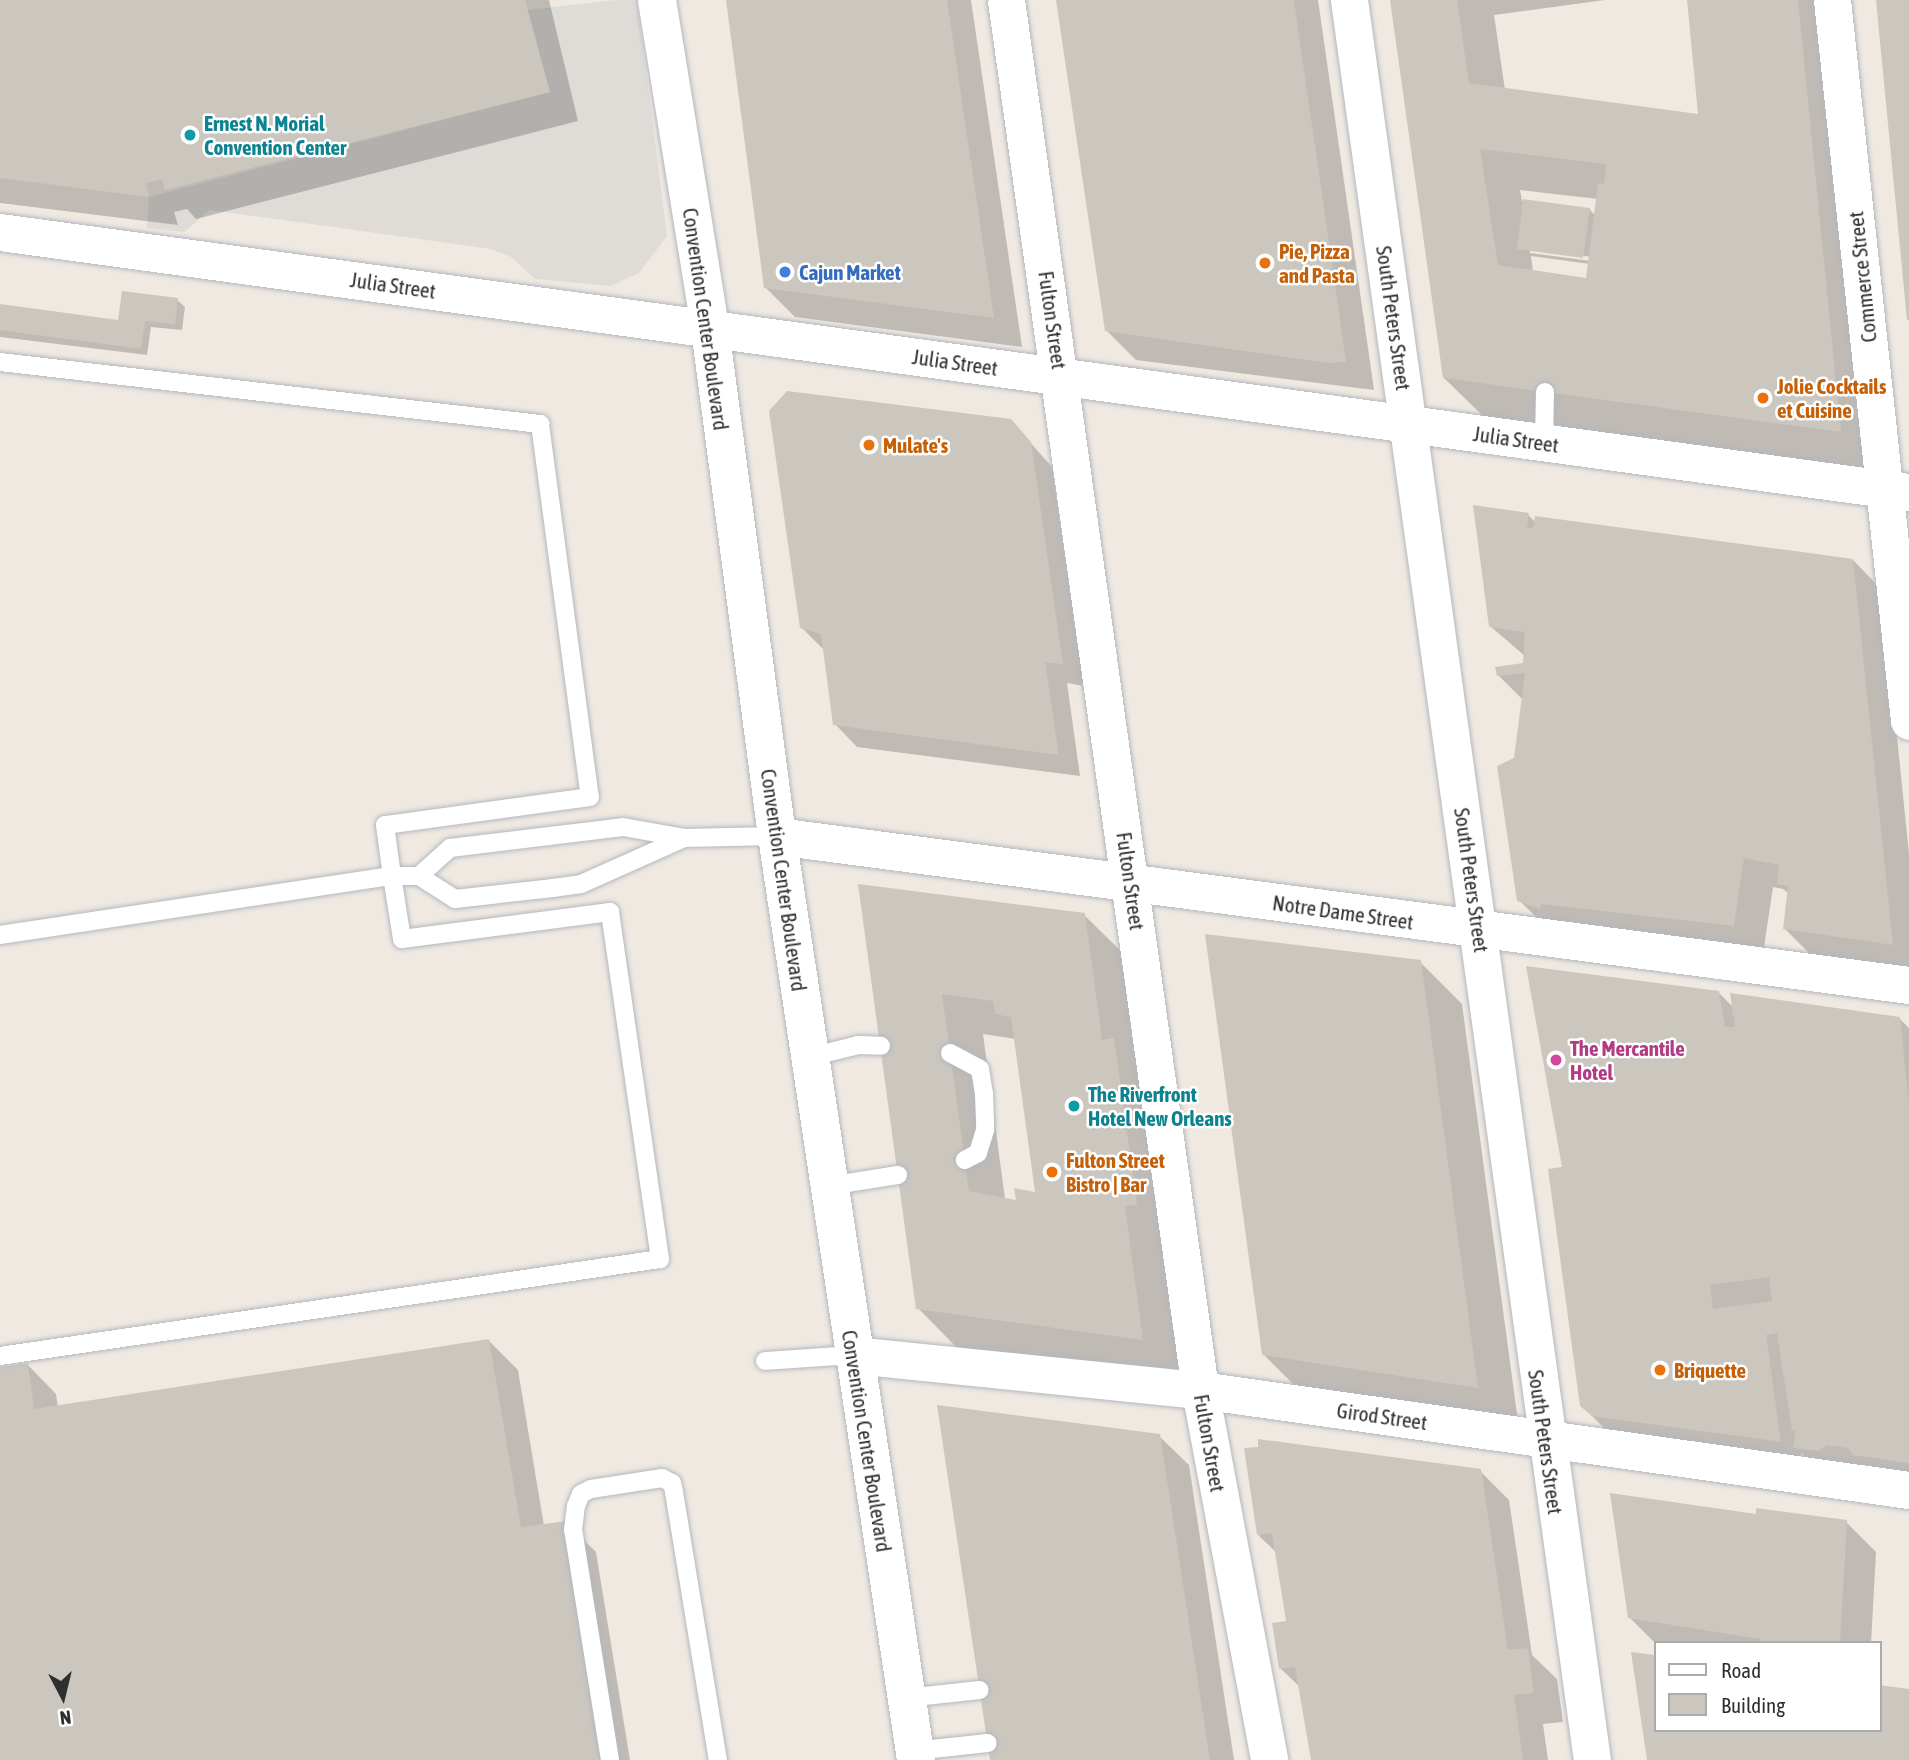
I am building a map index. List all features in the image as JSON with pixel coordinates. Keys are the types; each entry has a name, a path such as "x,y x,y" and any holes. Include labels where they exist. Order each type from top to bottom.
{"street":[{"name":"Convention Center Boulevard","path":"657,0 710,329 777,836 915,1756"},
{"name":"Fulton Street","path":"1006,0 1061,376 1200,1390 1269,1760"},
{"name":"South Peters Street","path":"1349,0 1479,932 1545,1440 1592,1760"},
{"name":"Commerce Street","path":"1832,0 1897,491 1909,721"},
{"name":"Julia Street","path":"0,232 1897,491"},
{"name":"Notre Dame Street","path":"777,836 1131,881 1479,932 1909,985"},
{"name":"Girod Street","path":"854,1355 1200,1390 1909,1490"}],"lane":[{"path":"0,362 540,424 590,797 385,825 392,876 402,939 610,912 660,1259 0,1356"},
{"path":"1544,442 1545,392"},
{"path":"419,876 450,848 623,827 684,838 777,836"},
{"path":"0,935 392,876 419,876 455,899 553,888 581,884 684,838"},
{"path":"810,1057 858,1045 881,1046"},
{"path":"950,1053 980,1069 984,1093 982,1142 978,1153 965,1160"},
{"path":"829,1186 898,1175"},
{"path":"765,1361 854,1355"},
{"path":"610,1760 573,1530 576,1506 581,1494 591,1489 662,1478 672,1482 674,1492 718,1760"},
{"path":"906,1698 979,1690"},
{"path":"915,1756 988,1743"}],"shaded area":[{"path":"637,0 667,236 639,273 611,286 535,279 511,257 491,249 210,210 184,232 147,228 149,197 549,92 527,10"}],"building":[{"name":"Ernest N. Morial Convention Center","path":"0,0 525,0 550,92 165,190 162,179 146,183 149,197 0,178"},
{"path":"726,0 947,0 994,318 764,288"},
{"path":"1056,0 1294,0 1346,362 1328,363 1105,331"},
{"path":"1390,0 1457,0 1469,83 1698,114 1687,0 1798,0 1841,432 1443,378","holes":["1480,149 1606,164 1604,184 1598,183 1586,278 1498,265"]},
{"path":"1876,0 1909,0 1909,320 1907,320"},
{"path":"1523,199 1590,208 1583,258 1517,249"},
{"path":"122,291 178,298 175,324 145,321 141,349 0,330 0,304 118,320"},
{"path":"787,391 1011,419 1031,442 1063,664 1045,662 1059,755 833,725 821,634 800,628 769,411"},
{"path":"1473,505 1529,513 1527,528 1533,528 1535,516 1853,559 1893,945 1783,929 1788,886 1777,884 1779,865 1744,858 1734,926 1541,904 1540,909 1517,901 1497,766 1514,758 1525,673 1497,676 1495,667 1523,663 1525,632 1489,627"},
{"name":"The Riverfront Hotel New Orleans","path":"858,884 1085,913 1102,1040 1114,1038 1137,1205 1125,1206 1143,1340 916,1309","holes":["942,994 993,1001 995,1014 1011,1017 1035,1192 1014,1188 1016,1200 969,1191"]},
{"path":"1205,934 1421,960 1478,1388 1262,1355"},
{"path":"1526,966 1719,991 1725,1027 1735,1027 1730,993 1900,1017 1909,1105 1909,1463 1853,1455 1848,1448 1827,1445 1818,1451 1793,1448 1796,1430 1792,1430 1777,1333 1766,1335 1781,1442 1592,1416 1580,1406 1548,1169 1562,1167","holes":["1769,1277 1772,1301 1713,1309 1710,1285"]},
{"path":"489,1339 521,1527 567,1521 605,1760 0,1760 0,1367 28,1363 34,1409"},
{"path":"937,1405 1160,1434 1210,1760 990,1760"},
{"path":"1258,1439 1481,1469 1508,1650 1528,1648 1534,1693 1514,1695 1523,1760 1311,1760 1295,1667 1279,1669 1272,1623 1286,1621 1272,1533 1257,1535 1244,1448 1258,1447"},
{"path":"1610,1493 1756,1514 1756,1508 1847,1520 1840,1641 1760,1641 1628,1618"},
{"path":"1631,1652 1654,1655 1654,1732 1881,1732 1881,1685 1909,1689 1909,1760 1647,1760"}],"place":[{"name":"Ernest N. Morial Convention Center","path":"190,135"},
{"name":"Pie, Pizza and Pasta","path":"1265,263"},
{"name":"Cajun Market","path":"785,272"},
{"name":"Jolie Cocktails et Cuisine","path":"1763,398"},
{"name":"Mulate's","path":"869,445"},
{"name":"The Mercantile Hotel","path":"1556,1060"},
{"name":"The Riverfront Hotel New Orleans","path":"1074,1106"},
{"name":"Fulton Street Bistro | Bar","path":"1052,1172"},
{"name":"Briquette","path":"1660,1370"}]}
